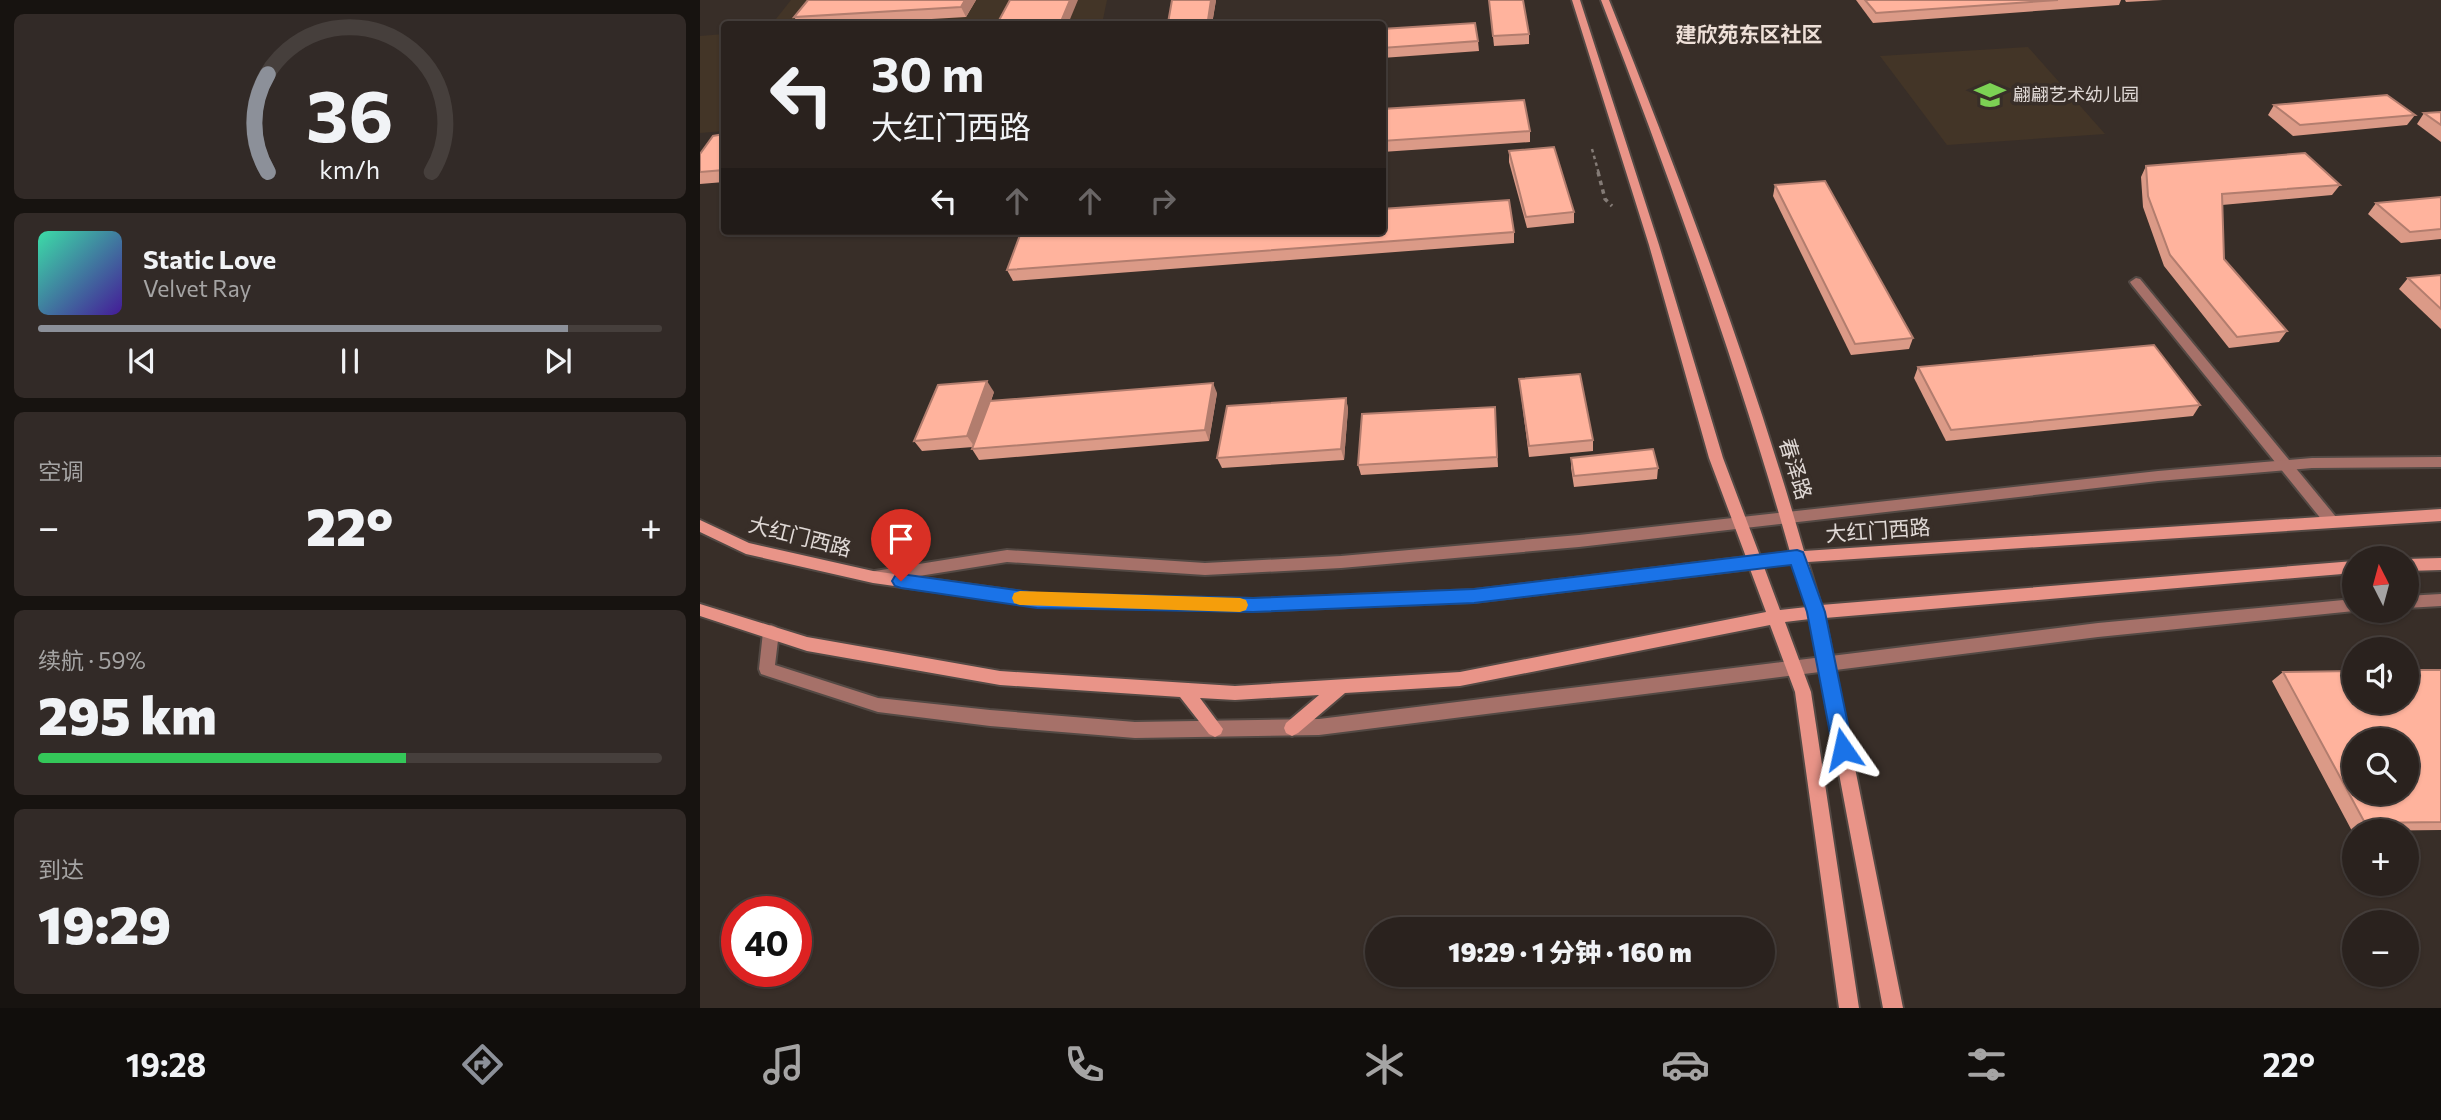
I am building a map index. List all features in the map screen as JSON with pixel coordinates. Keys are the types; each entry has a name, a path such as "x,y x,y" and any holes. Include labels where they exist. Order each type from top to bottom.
{"main road":[{"path":"1576,0 1654,245 1716,458 1803,692 1849,1008"},
{"name":"春泽路","path":"1605,0 1639,84 1769,457 1797,557 1816,612 1893,1008"},
{"name":"大红门西路","path":"700,526 746,548 873,577 1037,600 1253,605 1474,596 1797,557 2441,515"},
{"path":"2419,565 2441,564"},
{"path":"700,610 807,644 1000,678 1235,693 1460,679 1776,617 1816,612 2342,568"},
{"path":"1292,728 1341,687"},
{"path":"1184,690 1215,729"}],"street":[{"path":"2136,282 2331,521"},
{"path":"873,577 1007,556 1205,569 1341,562 1740,523 2158,476 2284,466 2441,462"},
{"path":"2419,601 2441,600"},
{"path":"771,632 767,669 878,705 1135,730 1292,728 1319,727 2098,630 2342,606"}],"shaded area":[{"path":"791,0 1107,0 1103,21 774,21"},
{"path":"721,34 721,131 700,133 700,36"},
{"name":"翩翩艺术幼儿园","path":"2028,47 2105,134 1947,145 1880,56"}],"building":[{"path":"808,0 965,0 961,7 794,17"},
{"path":"1010,0 1070,0 1061,21 999,21"},
{"path":"1172,0 1211,0 1208,20 1168,21"},
{"path":"1489,0 1523,0 1529,34 1493,36"},
{"path":"1865,0 2058,0 1876,13"},
{"path":"1475,23 1478,41 1386,48 1386,29"},
{"path":"2387,95 2415,115 2300,125 2274,105"},
{"path":"1524,100 1530,131 1386,141 1386,109"},
{"path":"2441,112 2441,125 2424,113"},
{"path":"721,135 721,170 700,172 700,154 713,136"},
{"path":"1554,147 1574,212 1526,217 1509,151"},
{"path":"2305,153 2340,185 2222,194 2224,259 2287,331 2237,337 2170,255 2148,196 2146,166"},
{"path":"1825,181 1913,338 1855,344 1775,185"},
{"path":"2441,197 2441,229 2410,232 2376,203"},
{"path":"1509,200 1514,232 1007,270 1020,235 1386,235 1386,209"},
{"path":"2441,275 2441,309 2408,278"},
{"path":"2154,345 2200,405 1951,430 1918,367"},
{"path":"1580,374 1593,440 1529,446 1519,379"},
{"path":"987,381 967,436 914,441 938,385"},
{"path":"1213,383 1205,430 972,449 990,401"},
{"path":"1346,398 1341,449 1217,458 1227,406"},
{"path":"1495,407 1497,457 1358,465 1362,414"},
{"path":"1653,449 1658,468 1574,476 1571,458"},
{"path":"2419,670 2441,670 2441,822 2419,822 2419,819 2363,819 2355,805 2419,805 2419,728 2342,728 2342,781 2283,672 2342,671 2342,714 2419,714"}],"slow traffic":[{"path":"1020,598 1240,605"}],"place":[{"name":"翩翩艺术幼儿园","path":"1990,95"}],"district":[{"name":"建欣苑东区社区","path":"1749,35"}],"route":[{"path":"901,581 1037,600 1253,605 1474,596 1797,557 1816,612 1843,749"}]}
